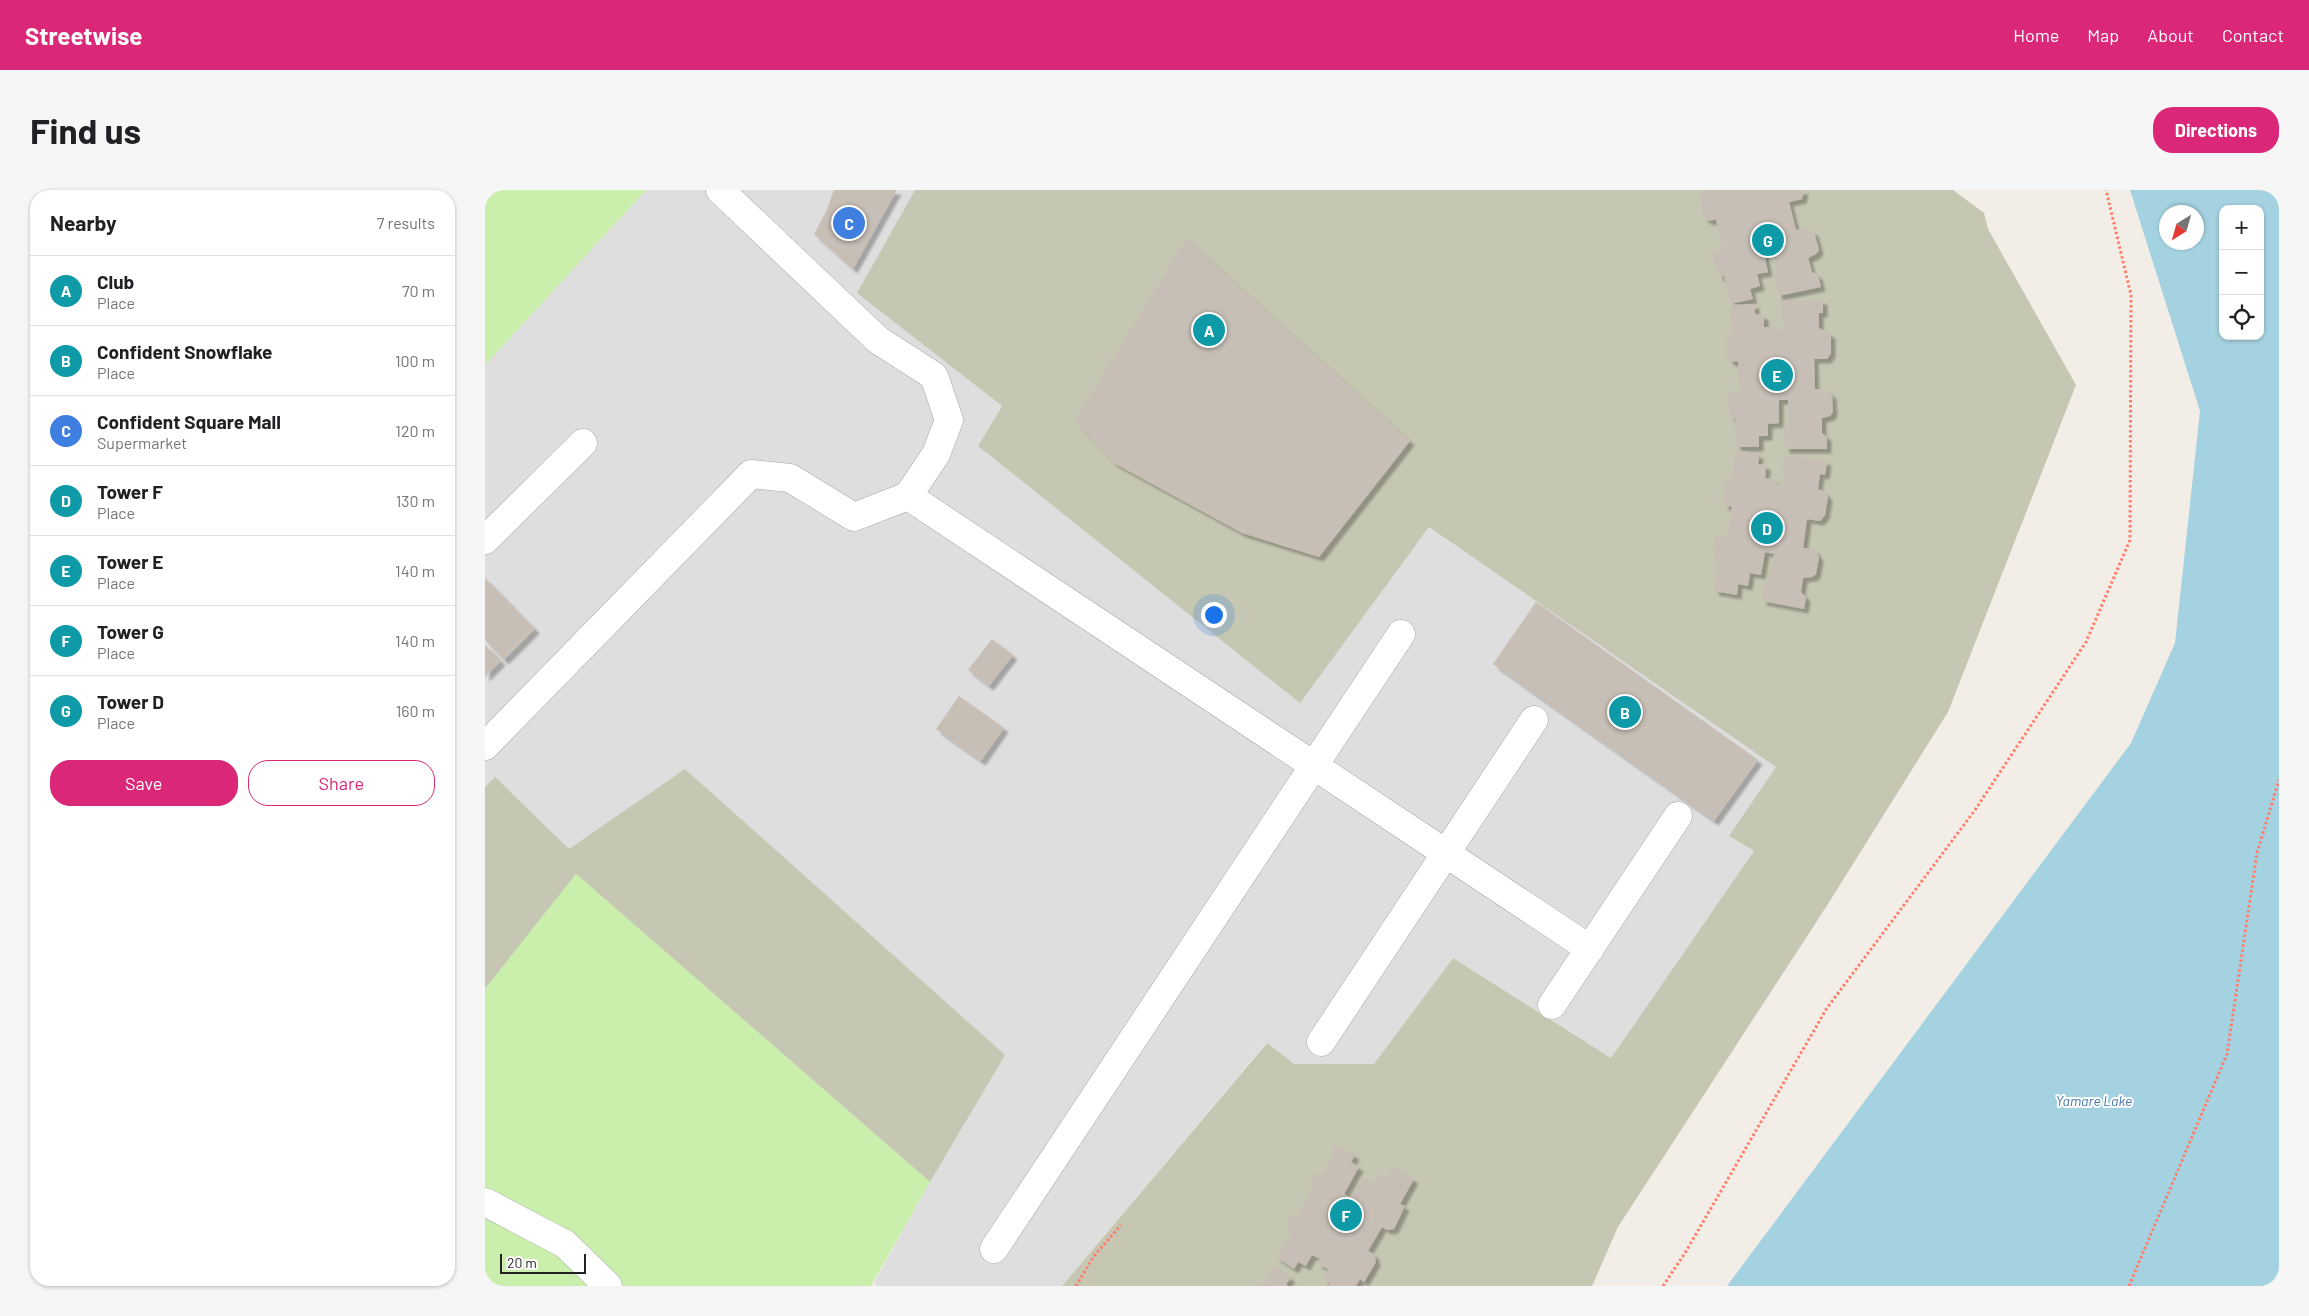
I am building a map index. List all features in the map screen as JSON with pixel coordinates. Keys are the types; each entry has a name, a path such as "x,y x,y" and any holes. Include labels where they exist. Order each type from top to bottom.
{"street":[{"path":"485,746 751,474 790,478 854,516 908,496 936,454 949,420 934,376 878,340 720,190"},
{"path":"485,540 583,443"},
{"path":"908,496 1590,949"},
{"path":"994,1250 1401,634"},
{"path":"1321,1042 1534,720"},
{"path":"1552,1005 1678,816"},
{"path":"485,1202 565,1244 608,1286"}],"path":[{"path":"1663,1286 1685,1253 1827,1008 1975,810 2086,642 2130,540 2131,295 2106,190"},
{"path":"2129,1286 2227,1054 2257,853 2279,780"},
{"path":"1075,1286 1082,1272 1094,1256 1121,1225"}],"shaded area":[{"path":"646,190 915,190 858,293 1002,406 978,446 1300,702 1429,527 1777,767 1729,836 1754,851 1611,1058 1453,958 1374,1065 1294,1064 1266,1043 1062,1286 876,1286 874,1283 930,1182 576,874 485,989 485,365"},
{"path":"915,190 1953,190 1984,213 1988,229 2076,385 1948,712 1828,904 1618,1227 1592,1286 1062,1286 1267,1043 1294,1064 1374,1064 1453,958 1611,1058 1754,851 1729,836 1776,767 1429,527 1300,703 978,446 1002,406 857,293"},
{"path":"685,769 1005,1055 930,1182 576,874 485,989 485,787 495,777 569,849"}],"green space":[{"path":"485,190 646,190 485,365"},
{"path":"576,874 930,1182 871,1286 485,1286 485,989"}],"water":[{"name":"Yamare Lake","path":"2130,190 2279,190 2279,1286 1727,1286 2131,743 2175,643 2200,411"}],"building":[{"path":"834,190 897,190 853,269 814,234 826,212"},
{"path":"1703,190 1804,190 1802,199 1789,202 1796,230 1807,228 1814,232 1819,250 1808,258 1812,272 1818,275 1821,287 1778,296 1774,275 1778,274 1772,247 1763,249 1768,272 1757,274 1760,286 1750,289 1753,299 1730,304 1724,275 1719,277 1712,252 1722,248 1716,219 1709,221 1703,217 1699,194 1704,192"},
{"path":"1186,239 1410,441 1319,557 1242,533 1114,463 1075,421"},
{"path":"1781,300 1823,300 1823,313 1819,313 1819,328 1831,334 1831,353 1827,359 1814,359 1815,389 1826,389 1832,395 1833,412 1830,416 1822,418 1822,433 1827,437 1827,449 1785,449 1784,428 1788,428 1788,400 1779,400 1779,423 1768,424 1768,436 1759,436 1759,447 1736,447 1735,418 1730,418 1730,409 1728,409 1728,394 1739,391 1738,361 1731,362 1727,357 1727,333 1732,333 1731,305 1755,304 1755,314 1764,315 1764,327 1776,327 1777,331 1785,330 1785,322 1781,322"},
{"path":"1736,450 1759,454 1758,464 1766,465 1765,478 1777,480 1776,484 1784,485 1786,476 1782,476 1785,455 1827,461 1825,475 1820,474 1818,489 1825,492 1828,497 1825,515 1820,521 1807,519 1803,548 1814,549 1819,557 1816,574 1812,577 1803,578 1801,592 1806,597 1804,609 1762,601 1765,581 1769,582 1774,554 1765,552 1761,575 1750,573 1748,586 1738,584 1737,595 1714,591 1719,562 1714,561 1716,551 1713,551 1716,536 1728,536 1732,507 1725,506 1722,500 1727,477 1731,478"},
{"path":"485,578 535,629 504,660 485,640"},
{"path":"1536,602 1758,760 1714,821 1493,664"},
{"path":"992,639 1013,655 989,686 968,670"},
{"path":"485,645 501,661 485,677"},
{"path":"959,696 1004,728 981,761 936,729"},
{"path":"1336,1145 1355,1155 1351,1162 1359,1167 1344,1194 1352,1198 1363,1178 1374,1184 1379,1173 1387,1178 1393,1167 1414,1179 1400,1204 1405,1206 1394,1229 1387,1230 1382,1227 1368,1251 1374,1254 1376,1262 1364,1282 1360,1279 1356,1286 1329,1286 1331,1284 1323,1279 1328,1269 1318,1264 1320,1259 1312,1255 1306,1266 1298,1262 1294,1269 1276,1257 1279,1252 1281,1253 1293,1231 1289,1229 1287,1224 1292,1214 1298,1215 1312,1189 1309,1184 1314,1174 1323,1175"},
{"path":"1273,1265 1291,1278 1286,1284 1288,1286 1261,1286 1271,1273 1269,1271"}],"place":[{"name":"Confident Square Mall","path":"849,223"},
{"name":"Tower D","path":"1768,240"},
{"name":"Club","path":"1209,330"},
{"name":"Tower E","path":"1777,375"},
{"name":"Tower F","path":"1767,528"},
{"name":"Confident Snowflake","path":"1625,712"},
{"name":"Tower G","path":"1346,1215"}]}
